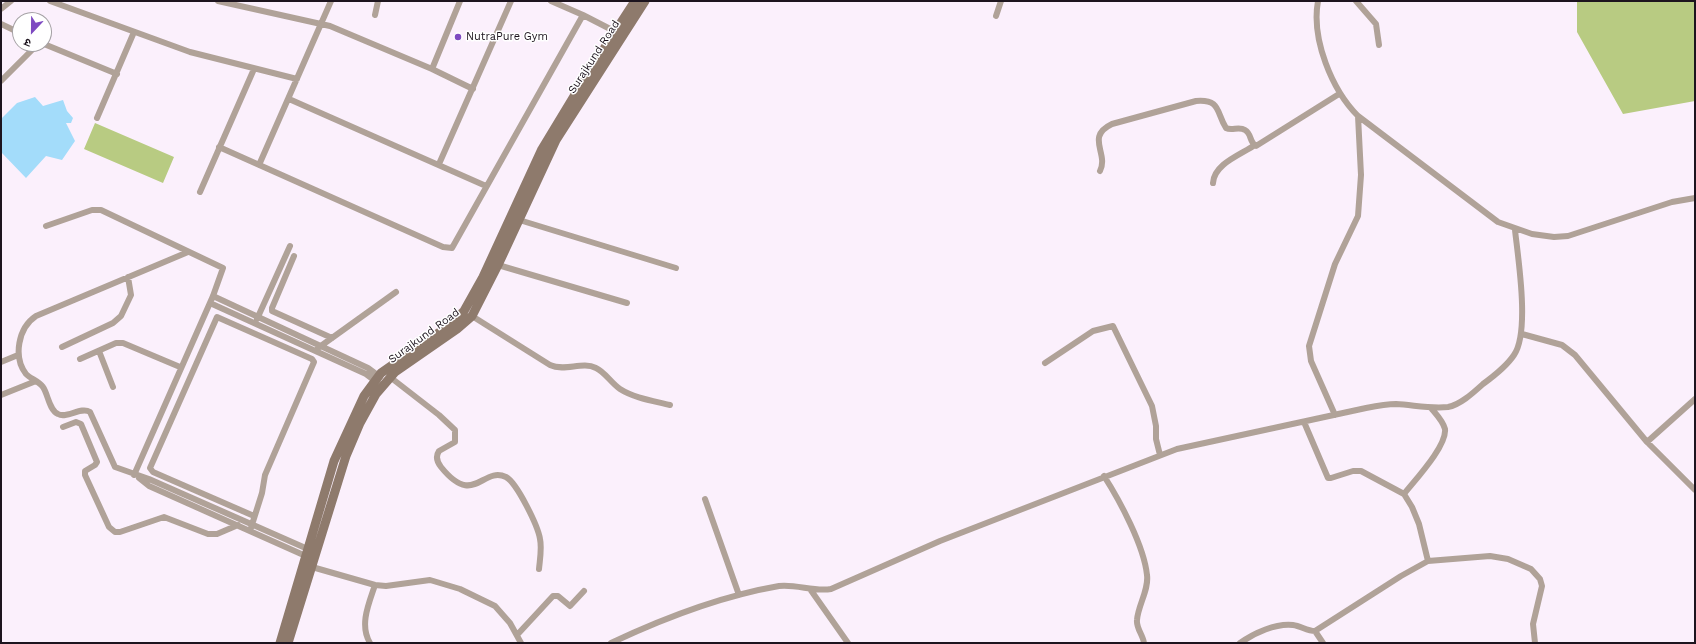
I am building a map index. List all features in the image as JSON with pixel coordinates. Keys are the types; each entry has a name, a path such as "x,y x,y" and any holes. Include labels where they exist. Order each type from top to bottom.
{"main road":[{"name":"Surajkund Road","path":"280,643 312,557 346,456 360,423 382,380 464,312 556,140 619,34 635,1"},
{"name":"Surajkund Road","path":"619,34 645,1"},
{"name":"Surajkund Road","path":"382,380 457,329 472,316 498,265 514,218"},
{"name":"Surajkund Road","path":"288,643 312,557"}],"street":[{"path":"1,9 11,1"},
{"path":"50,1 190,52 297,79"},
{"path":"218,1 322,24 432,69 473,89"},
{"path":"259,165 331,1"},
{"path":"375,15 378,1"},
{"path":"432,69 460,1"},
{"path":"438,164 473,89 511,1"},
{"path":"550,1 583,15 619,34"},
{"path":"996,16 1001,1"},
{"path":"1318,1 1316,19 1317,32 1339,94 1358,116 1498,222 1515,230 1544,236 1568,236 1672,202 1695,198"},
{"path":"1356,1 1376,24 1379,45"},
{"path":"219,147 447,248 454,246 486,186 583,15"},
{"path":"1,24 12,29"},
{"path":"97,118 134,32"},
{"path":"52,47 117,74"},
{"path":"1,81 30,52"},
{"path":"200,192 254,69"},
{"path":"1213,183 1213,176 1219,168 1255,145 1262,143 1339,94"},
{"path":"289,99 486,186"},
{"path":"1100,171 1102,162 1098,140 1102,131 1107,126 1196,101 1212,102 1218,110 1226,128 1244,129 1255,145"},
{"path":"1335,415 1312,361 1309,346 1335,264 1358,216 1361,175 1358,116"},
{"path":"46,226 97,209 223,268 213,296 180,367 136,476"},
{"path":"514,218 676,268"},
{"path":"611,643 641,629 739,595 781,586 810,589 831,588 940,541 1060,495 1104,476 1160,455 1190,446 1366,408 1395,404 1431,408 1449,407 1473,393 1514,356 1522,334 1520,279 1515,230"},
{"path":"257,320 290,246"},
{"path":"188,252 32,319 21,338 18,355 25,372 43,386 57,414 62,415 86,410 90,412 112,464 136,476 149,486 238,525 251,527"},
{"path":"294,256 272,311 332,338"},
{"path":"498,265 627,303"},
{"path":"62,347 113,323 118,319 131,295 128,277"},
{"path":"318,348 396,292"},
{"path":"213,296 280,333 318,348"},
{"path":"210,303 257,320 273,324 366,374 382,380 439,415 455,430 455,442 438,451 436,457 438,464 454,481 462,485 470,485 491,477 502,476 512,483 538,532 541,546 539,569"},
{"path":"273,324 277,314"},
{"path":"472,316 550,365 561,368 588,366 596,368 624,391 670,405"},
{"path":"251,527 262,493 265,476 314,362 312,359 275,341 217,317 150,468 154,472 254,516"},
{"path":"1045,363 1093,331 1113,326 1152,406 1156,426 1156,439 1160,455"},
{"path":"275,341 280,333"},
{"path":"1522,334 1562,345 1569,350 1648,442 1695,489"},
{"path":"80,359 116,343 127,343 180,367"},
{"path":"99,351 114,387"},
{"path":"1,362 18,355"},
{"path":"1,395 36,381"},
{"path":"1648,442 1695,399"},
{"path":"1404,494 1443,442 1445,430 1443,424 1431,408"},
{"path":"63,427 76,422 81,424 97,462 95,466 86,471 85,475 109,527 115,532 120,532 164,517 208,534 217,534 238,525"},
{"path":"1304,422 1328,478 1353,471 1361,471 1404,494 1418,524 1428,561"},
{"path":"136,476 149,479 374,585 386,586 430,580 460,589 495,606 510,623 521,643"},
{"path":"1104,476 1116,494 1130,525 1147,573 1146,585 1137,620 1137,626 1144,638 1144,643"},
{"path":"705,499 739,595"},
{"path":"1315,631 1395,580 1428,561 1490,556 1508,559 1531,569 1540,579 1542,586 1533,624 1535,643"},
{"path":"370,643 365,633 364,625 374,585"},
{"path":"810,589 848,643"},
{"path":"517,635 553,596 558,596 570,606 584,591"},
{"path":"1240,643 1259,633 1279,626 1292,625 1315,631 1323,643"}],"green space":[{"path":"1577,1 1695,1 1695,101 1623,114 1577,32"},
{"path":"95,123 174,157 163,183 84,149"}],"water":[{"path":"35,97 43,106 63,100 67,111 73,118 71,123 66,123 75,141 62,160 46,156 26,178 1,152 1,119 17,103"}],"place":[{"name":"NutraPure Gym","path":"458,37"}]}
